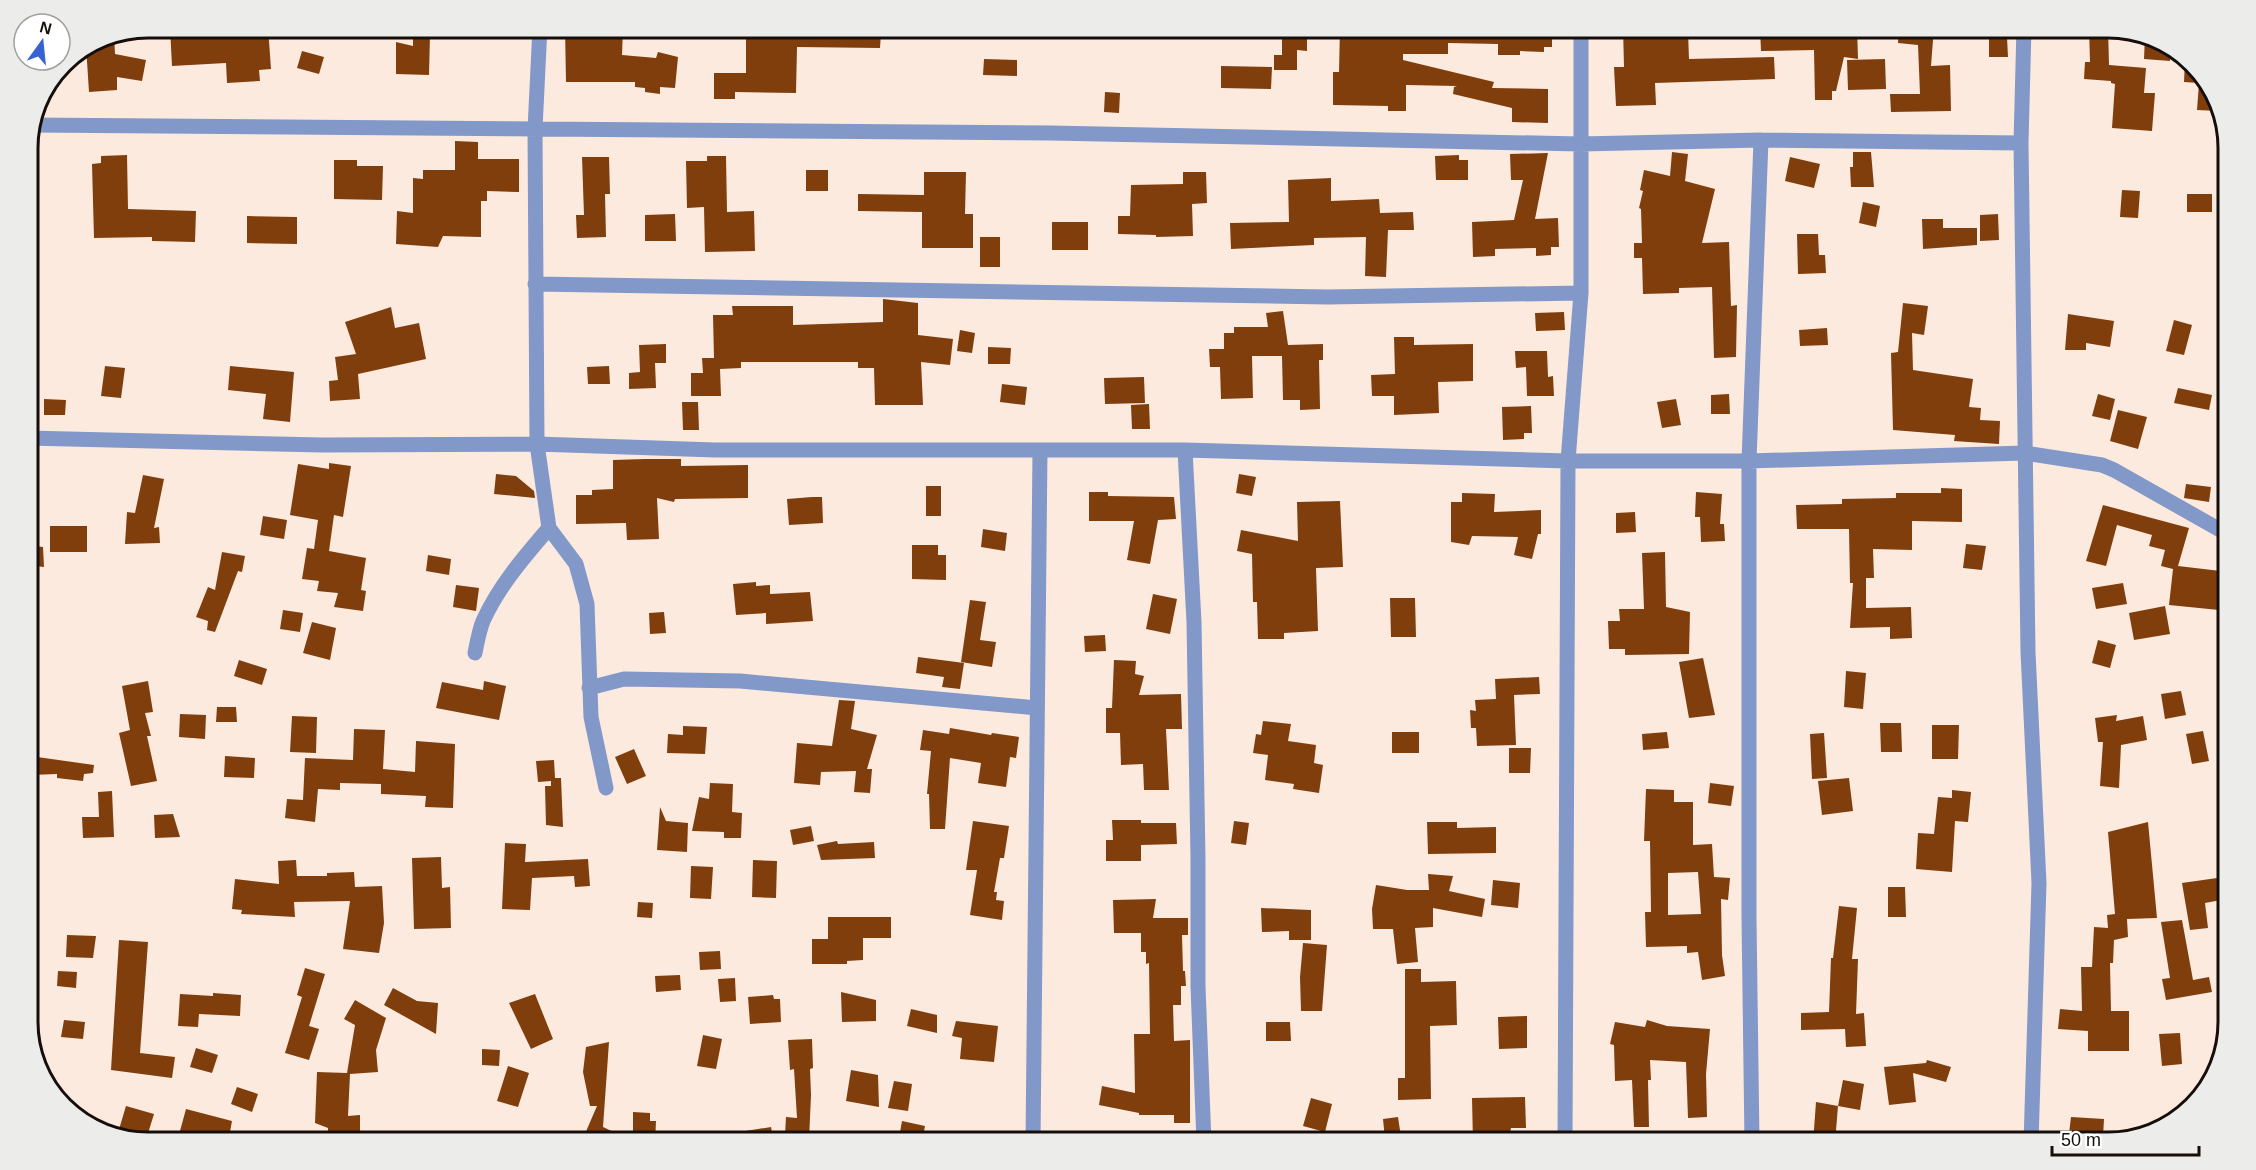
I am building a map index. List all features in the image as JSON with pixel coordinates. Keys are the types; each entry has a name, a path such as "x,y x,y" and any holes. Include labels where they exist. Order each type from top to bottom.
{"street":[{"path":"539,38 535,129 537,444 549,528 576,564 587,604 591,717 606,788"},
{"path":"1565,1132 1568,461 1581,293 1581,38"},
{"path":"2024,38 2021,143 2028,652 2039,883 2031,1132"},
{"path":"40,125 1051,133 1580,144 1761,140 2021,143"},
{"path":"1752,1132 1749,918 1749,461 1761,140"},
{"path":"535,284 1328,297 1581,293"},
{"path":"38,438 322,444 537,444 715,450 1185,450 1568,461 1749,461 2025,453 2102,465 2218,529"},
{"path":"1033,1132 1040,450"},
{"path":"1185,450 1194,622 1198,986 1204,1132"},
{"path":"475,653 483,622 505,582 549,528"},
{"path":"589,688 624,679 740,681 1037,708"}],"building":[{"path":"171,38 269,38 271,69 259,70 260,81 227,83 226,63 172,66"},
{"path":"413,38 430,38 429,75 396,74 396,42 413,46"},
{"path":"565,38 623,38 622,55 656,58 658,52 678,57 675,88 660,87 660,94 645,92 645,88 635,87 635,82 566,82"},
{"path":"746,38 881,38 880,48 797,47 796,93 735,92 735,99 714,99 714,73 746,73"},
{"path":"1282,38 1307,38 1307,51 1297,50 1297,70 1274,70 1274,55 1282,55"},
{"path":"1340,38 1552,38 1552,47 1544,47 1544,52 1520,51 1520,55 1498,55 1498,44 1448,43 1448,54 1403,54 1403,60 1494,82 1492,88 1548,89 1548,123 1512,122 1512,108 1453,94 1454,87 1457,86 1406,85 1406,111 1388,111 1388,106 1333,105 1333,72 1339,72"},
{"path":"1623,38 1688,38 1689,59 1774,57 1775,79 1655,83 1656,105 1616,106 1614,67 1624,67"},
{"path":"1760,38 1857,38 1858,59 1844,57 1836,91 1832,91 1832,100 1815,100 1814,50 1761,51"},
{"path":"1898,38 1933,38 1931,66 1950,65 1951,111 1891,112 1890,94 1920,94 1918,45 1898,43"},
{"path":"1989,38 2007,38 2008,57 1989,57"},
{"path":"2089,38 2108,38 2109,65 2146,68 2144,93 2155,93 2152,131 2112,128 2115,84 2111,81 2084,79 2085,62 2090,62"},
{"path":"114,42 115,54 146,60 142,81 117,77 117,90 89,92 87,56 92,52"},
{"path":"2145,43 2170,56 2170,61 2144,59"},
{"path":"302,51 324,57 319,74 297,68"},
{"path":"984,59 1017,60 1017,76 983,75"},
{"path":"1885,59 1886,89 1848,90 1847,60"},
{"path":"1221,66 1272,67 1271,89 1221,88"},
{"path":"2185,69 2197,83 2184,82"},
{"path":"2199,85 2212,111 2197,110"},
{"path":"1105,92 1120,93 1119,113 1104,112"},
{"path":"455,141 478,142 478,159 519,159 519,192 487,191 487,201 481,201 481,237 443,236 438,247 396,244 397,211 413,213 413,178 423,179 423,170 455,170"},
{"path":"1672,152 1688,154 1685,181 1715,189 1702,243 1729,242 1731,306 1737,305 1736,357 1714,358 1712,287 1679,288 1679,293 1643,294 1642,258 1634,258 1634,243 1642,243 1641,209 1639,208 1644,170 1670,176"},
{"path":"1853,152 1871,152 1874,187 1851,187 1850,167 1853,167"},
{"path":"1548,153 1535,219 1558,218 1559,247 1551,247 1551,255 1536,256 1536,248 1495,249 1495,256 1473,257 1472,222 1514,220 1523,180 1511,180 1510,154"},
{"path":"127,155 128,209 196,211 195,242 152,241 152,237 94,238 92,164 101,163 101,156"},
{"path":"1459,155 1459,160 1468,160 1468,180 1436,180 1435,156"},
{"path":"707,156 726,156 727,212 754,211 755,251 705,252 704,207 687,208 686,161 707,161"},
{"path":"582,157 609,157 610,194 605,194 606,237 577,238 576,215 584,215"},
{"path":"1790,157 1820,164 1814,188 1785,181"},
{"path":"334,160 357,160 357,166 383,166 382,200 334,199"},
{"path":"806,170 828,170 828,191 806,191"},
{"path":"924,172 966,172 965,214 973,214 973,248 922,248 922,212 858,211 858,194 924,195"},
{"path":"1183,172 1206,172 1207,203 1192,204 1193,236 1156,237 1156,235 1118,234 1118,216 1130,216 1131,185 1183,184"},
{"path":"1331,178 1331,201 1379,199 1380,213 1413,212 1414,230 1388,230 1386,277 1365,276 1366,237 1314,238 1314,245 1231,249 1230,223 1289,222 1288,180"},
{"path":"2122,190 2140,191 2138,218 2120,217"},
{"path":"2187,194 2212,194 2212,212 2187,212"},
{"path":"1863,202 1880,206 1876,227 1859,223"},
{"path":"675,214 676,241 645,241 645,215"},
{"path":"1998,214 1999,240 1980,241 1980,215"},
{"path":"247,216 297,217 297,244 247,243"},
{"path":"1922,219 1943,219 1943,228 1977,228 1977,245 1923,249"},
{"path":"1052,222 1088,222 1088,250 1052,250"},
{"path":"1797,234 1818,234 1819,255 1825,255 1826,273 1798,274"},
{"path":"980,237 1000,237 1000,267 980,267"},
{"path":"883,299 918,303 918,335 953,339 950,365 921,362 923,405 875,405 874,368 858,368 858,362 741,362 741,368 720,369 721,396 691,396 691,373 703,373 702,358 714,358 713,315 733,315 732,306 793,306 793,325 883,322"},
{"path":"1903,303 1928,306 1924,335 1912,333 1913,370 1973,379 1969,407 1981,408 1980,420 2000,421 1999,444 1954,441 1955,435 1893,430 1891,353 1898,352"},
{"path":"391,307 395,328 419,323 426,359 358,374 360,399 330,401 329,381 338,380 335,357 356,354 345,322"},
{"path":"1283,311 1288,345 1323,344 1323,360 1319,360 1320,409 1300,410 1300,400 1283,400 1282,356 1252,356 1253,398 1221,399 1220,367 1210,367 1209,349 1224,349 1224,333 1234,333 1234,327 1268,327 1266,313"},
{"path":"1564,312 1565,330 1536,331 1535,313"},
{"path":"2068,314 2114,321 2110,347 2086,343 2086,350 2065,350"},
{"path":"2174,320 2192,325 2184,355 2166,351"},
{"path":"1827,328 1828,345 1800,346 1799,330"},
{"path":"960,330 975,333 972,353 957,351"},
{"path":"1394,337 1414,337 1414,345 1473,344 1473,381 1438,382 1439,413 1394,415 1394,396 1372,396 1371,375 1395,374"},
{"path":"666,344 666,363 655,363 656,388 629,389 629,373 640,372 639,345"},
{"path":"988,347 1011,348 1010,364 988,364"},
{"path":"1515,351 1547,351 1548,377 1553,376 1554,396 1527,396 1526,367 1516,368"},
{"path":"105,366 125,368 121,398 101,396"},
{"path":"230,366 294,372 290,422 263,419 266,394 228,390"},
{"path":"609,366 610,384 588,384 587,367"},
{"path":"1144,377 1145,403 1105,404 1104,378"},
{"path":"1002,384 1027,387 1025,405 1000,402"},
{"path":"2178,388 2212,395 2209,410 2174,403"},
{"path":"1729,394 1730,414 1711,414 1711,395"},
{"path":"2098,394 2115,399 2110,420 2092,416"},
{"path":"44,399 66,400 65,415 44,415"},
{"path":"1676,399 1681,425 1662,428 1657,402"},
{"path":"682,402 698,402 699,430 683,430"},
{"path":"1149,404 1150,429 1132,429 1131,405"},
{"path":"1531,406 1532,433 1524,433 1524,439 1503,440 1502,407"},
{"path":"2118,410 2147,417 2138,449 2110,441"},
{"path":"681,459 681,466 748,465 748,498 675,499 674,502 657,498 659,539 627,540 626,523 576,524 576,495 592,495 592,490 613,489 613,460"},
{"path":"329,463 351,466 343,517 334,515 329,551 366,558 361,590 366,591 363,611 334,607 338,593 317,591 319,581 302,579 307,548 314,549 318,520 290,515 298,464 329,469"},
{"path":"496,474 516,476 534,491 535,498 494,494"},
{"path":"1239,474 1256,477 1252,496 1236,493"},
{"path":"143,475 164,479 154,528 159,527 160,543 125,544 127,512 135,513"},
{"path":"2186,484 2211,487 2209,502 2184,498"},
{"path":"926,486 941,486 941,516 926,516"},
{"path":"1941,488 1962,489 1962,522 1912,521 1912,550 1873,549 1874,578 1866,578 1866,608 1911,607 1912,638 1890,639 1890,627 1850,628 1853,583 1850,583 1849,529 1797,529 1796,505 1842,504 1842,499 1896,498 1896,493 1941,493"},
{"path":"1089,492 1108,492 1108,496 1174,497 1176,519 1158,520 1150,564 1127,560 1134,521 1089,521"},
{"path":"1696,492 1722,494 1720,524 1724,524 1725,541 1701,542 1700,517 1695,517"},
{"path":"1462,493 1495,494 1494,512 1541,510 1541,534 1538,534 1532,559 1514,555 1518,537 1472,536 1469,545 1451,542 1451,502 1462,502"},
{"path":"822,497 823,523 789,525 787,499"},
{"path":"1340,501 1343,567 1316,568 1318,631 1284,633 1284,639 1258,639 1257,602 1253,602 1252,554 1237,551 1241,530 1298,541 1297,502"},
{"path":"2103,505 2189,528 2178,566 2218,571 2218,610 2169,605 2173,569 2161,566 2165,550 2149,546 2152,535 2117,525 2106,566 2086,561"},
{"path":"1635,512 1636,532 1616,533 1616,513"},
{"path":"263,516 287,520 284,539 260,535"},
{"path":"50,526 87,526 87,552 50,552"},
{"path":"983,529 1007,533 1005,551 981,547"},
{"path":"1966,544 1986,546 1982,570 1963,568"},
{"path":"912,545 938,545 938,555 946,555 946,580 912,579"},
{"path":"38,546 43,547 44,567 38,566"},
{"path":"222,552 245,556 242,572 238,571 215,632 207,630 208,621 196,617 208,587 215,590"},
{"path":"1665,552 1666,607 1690,612 1689,654 1625,655 1625,649 1609,649 1608,621 1620,621 1619,609 1644,609 1642,553"},
{"path":"428,555 451,559 449,575 426,571"},
{"path":"756,582 756,586 770,585 770,594 810,592 813,621 766,624 766,613 736,615 733,584"},
{"path":"2123,583 2127,604 2096,609 2092,588"},
{"path":"456,585 479,588 476,611 453,607"},
{"path":"1153,594 1177,599 1170,634 1146,629"},
{"path":"1390,598 1415,598 1416,637 1391,637"},
{"path":"970,600 986,602 980,640 996,642 992,667 961,662"},
{"path":"2165,606 2170,634 2134,640 2129,613"},
{"path":"283,610 303,613 300,632 280,629"},
{"path":"664,612 666,633 650,634 649,613"},
{"path":"312,622 336,628 330,660 303,653"},
{"path":"1105,635 1106,651 1085,652 1084,636"},
{"path":"2098,640 2116,645 2110,668 2092,663"},
{"path":"918,657 964,663 960,689 942,687 944,677 916,673"},
{"path":"1703,658 1715,715 1689,718 1679,662"},
{"path":"239,660 267,669 262,685 234,676"},
{"path":"1114,660 1136,661 1135,674 1144,676 1139,695 1181,694 1182,729 1166,729 1169,790 1144,790 1143,764 1121,765 1120,733 1106,733 1106,708 1112,708"},
{"path":"1846,671 1866,673 1863,709 1844,707"},
{"path":"1539,677 1540,694 1514,695 1516,745 1477,746 1476,728 1471,728 1470,710 1476,711 1475,700 1496,699 1495,679"},
{"path":"148,681 153,712 145,713 151,736 147,736 157,781 131,786 119,733 130,730 122,686"},
{"path":"484,681 506,686 499,720 436,708 442,682 483,690"},
{"path":"2181,691 2186,715 2165,719 2161,694"},
{"path":"839,700 855,701 851,729 877,735 867,769 872,769 870,793 854,792 856,771 821,772 820,785 794,783 797,743 832,746"},
{"path":"217,707 236,707 237,722 216,722"},
{"path":"180,714 206,715 205,739 179,737"},
{"path":"2117,715 2116,721 2143,716 2147,740 2121,745 2119,788 2100,786 2103,742 2098,742 2095,718"},
{"path":"292,716 317,717 316,753 290,752"},
{"path":"1263,721 1291,724 1288,741 1316,745 1314,763 1323,765 1319,793 1293,789 1294,784 1265,780 1268,755 1253,753 1256,734 1261,735"},
{"path":"1880,723 1901,723 1902,752 1881,752"},
{"path":"1932,725 1959,725 1958,759 1932,759"},
{"path":"683,726 707,727 705,754 667,753 668,734 683,735"},
{"path":"950,728 1019,737 1016,758 1010,757 1006,787 978,783 981,763 950,758 945,829 930,829 929,794 927,794 931,751 920,750 923,730 949,734"},
{"path":"354,729 385,730 383,769 415,772 416,741 455,744 453,808 425,807 426,796 381,794 381,784 340,783 340,790 318,789 315,822 285,818 287,799 303,800 305,758 353,760"},
{"path":"2203,731 2209,761 2192,764 2186,734"},
{"path":"1392,732 1419,732 1419,753 1392,753"},
{"path":"1667,732 1669,748 1643,750 1642,734"},
{"path":"1824,733 1827,778 1812,779 1810,734"},
{"path":"1509,748 1531,748 1530,773 1509,773"},
{"path":"634,749 646,776 627,784 615,757"},
{"path":"225,756 255,758 254,778 224,777"},
{"path":"38,757 94,765 93,773 84,774 83,781 57,778 57,774 38,775"},
{"path":"554,760 555,778 561,778 563,827 546,825 545,786 551,786 551,781 538,782 536,761"},
{"path":"1849,778 1853,811 1822,815 1818,781"},
{"path":"710,783 733,784 732,812 742,813 741,838 724,838 724,832 692,831 699,797 709,799"},
{"path":"1710,783 1734,786 1731,806 1708,803"},
{"path":"1646,789 1674,790 1674,802 1693,802 1693,845 1712,844 1714,877 1730,878 1728,900 1721,899 1722,955 1725,976 1702,980 1698,952 1687,953 1687,946 1646,947 1645,912 1651,912 1650,841 1644,841","holes":["1698,872 1701,914 1668,915 1668,873"]},
{"path":"1952,790 1971,792 1968,822 1955,821 1952,872 1916,869 1918,833 1934,834 1938,797 1952,798"},
{"path":"112,791 114,837 83,838 82,817 99,817 98,792"},
{"path":"660,807 666,821 688,823 687,852 657,850"},
{"path":"173,814 180,837 155,838 154,815"},
{"path":"1112,820 1176,823 1177,844 1141,845 1141,861 1106,861 1106,840 1113,840"},
{"path":"973,821 1009,826 1004,858 1000,858 994,892 997,892 996,900 1004,901 1002,920 970,915 977,870 966,870"},
{"path":"1234,821 1249,823 1246,845 1231,843"},
{"path":"1427,822 1457,822 1457,828 1496,827 1496,853 1428,854"},
{"path":"2148,822 2157,918 2127,919 2128,937 2114,940 2113,963 2110,963 2111,1011 2129,1011 2129,1051 2088,1051 2088,1031 2058,1029 2060,1009 2082,1011 2081,967 2092,967 2094,927 2108,928 2107,915 2115,914 2108,832"},
{"path":"811,826 814,841 793,845 790,830"},
{"path":"837,841 838,844 874,842 875,858 821,860 817,845"},
{"path":"505,843 526,844 525,862 588,859 590,886 575,887 574,876 532,878 530,910 502,909"},
{"path":"441,857 442,888 450,887 451,928 414,929 412,858"},
{"path":"296,860 297,876 327,876 327,873 354,872 355,887 382,886 384,923 379,953 343,949 350,901 294,902 295,917 241,914 242,910 232,909 235,879 279,884 278,861"},
{"path":"753,860 777,861 776,898 752,897"},
{"path":"691,866 713,867 711,899 690,898"},
{"path":"1428,874 1453,876 1449,891 1485,899 1482,917 1433,908 1433,927 1415,928 1418,962 1397,964 1393,929 1373,929 1372,909 1376,885 1407,890 1429,890"},
{"path":"2217,878 2218,901 2205,903 2208,928 2190,930 2182,883"},
{"path":"1493,880 1520,883 1518,908 1491,905"},
{"path":"1888,887 1905,887 1906,917 1888,917"},
{"path":"1156,899 1153,918 1188,918 1188,935 1182,935 1183,971 1185,971 1186,986 1181,986 1181,1005 1173,1005 1174,1041 1190,1040 1190,1123 1174,1123 1174,1115 1139,1115 1139,1113 1099,1105 1102,1086 1135,1093 1134,1034 1150,1034 1149,963 1146,964 1146,952 1141,952 1141,933 1114,933 1113,900"},
{"path":"638,902 653,903 652,918 637,917"},
{"path":"1839,906 1857,908 1852,959 1858,959 1856,1014 1864,1013 1866,1046 1846,1047 1845,1029 1801,1030 1801,1013 1829,1012 1831,958 1833,958"},
{"path":"1261,908 1311,910 1311,940 1289,940 1289,931 1262,932"},
{"path":"828,917 891,917 891,938 863,938 863,960 847,961 847,964 812,964 812,939 828,939"},
{"path":"2182,920 2193,980 2209,977 2212,992 2166,1000 2162,979 2170,978 2161,922"},
{"path":"67,935 96,936 93,958 66,957"},
{"path":"119,940 148,942 140,1053 175,1057 172,1078 111,1070"},
{"path":"1303,943 1327,945 1322,1011 1301,1011 1300,977"},
{"path":"720,951 721,969 700,970 699,952"},
{"path":"305,968 325,974 309,1026 319,1029 309,1060 285,1053 302,997 297,995"},
{"path":"1405,969 1421,969 1421,982 1456,981 1457,1025 1430,1026 1431,1099 1398,1100 1398,1078 1405,1078"},
{"path":"58,971 77,972 76,988 57,986"},
{"path":"680,975 681,990 656,992 655,976"},
{"path":"735,978 736,1001 720,1002 718,979"},
{"path":"393,988 417,1001 438,1003 436,1034 384,1005"},
{"path":"841,992 876,1000 876,1021 842,1022"},
{"path":"213,993 241,995 240,1016 199,1014 198,1027 178,1026 180,994 213,996"},
{"path":"535,994 553,1039 531,1049 509,1003"},
{"path":"773,995 774,999 780,999 781,1022 750,1024 748,997"},
{"path":"355,1000 386,1018 376,1050 378,1072 350,1074 348,1116 360,1115 360,1132 328,1132 328,1128 315,1123 317,1072 347,1073 355,1025 344,1019"},
{"path":"911,1009 937,1015 937,1033 907,1026"},
{"path":"1527,1016 1527,1048 1499,1049 1498,1017"},
{"path":"64,1020 85,1022 83,1039 61,1037"},
{"path":"1647,1020 1667,1026 1710,1029 1706,1074 1707,1117 1688,1118 1686,1062 1650,1060 1649,1127 1634,1127 1632,1080 1615,1081 1614,1045 1610,1044 1615,1022 1645,1027"},
{"path":"956,1021 998,1026 994,1062 960,1059 962,1038 952,1036"},
{"path":"1266,1022 1290,1022 1291,1041 1266,1041"},
{"path":"2180,1033 2182,1064 2162,1066 2159,1034"},
{"path":"703,1035 722,1039 716,1069 697,1066"},
{"path":"812,1039 813,1068 810,1069 809,1132 785,1132 786,1117 797,1118 794,1069 790,1070 788,1040"},
{"path":"609,1042 603,1127 614,1132 586,1132 597,1106 590,1106 583,1072 586,1047"},
{"path":"196,1048 218,1055 212,1073 190,1067"},
{"path":"482,1049 500,1050 499,1066 482,1065"},
{"path":"1927,1060 1951,1067 1946,1082 1913,1073 1916,1102 1889,1105 1884,1067 1926,1063"},
{"path":"508,1066 529,1073 518,1107 497,1101"},
{"path":"851,1070 878,1075 879,1107 846,1101"},
{"path":"1843,1080 1864,1084 1860,1110 1838,1106"},
{"path":"894,1081 912,1084 908,1111 888,1108"},
{"path":"237,1087 258,1094 252,1112 231,1104"},
{"path":"1525,1097 1526,1128 1511,1128 1510,1132 1473,1132 1472,1098"},
{"path":"1311,1098 1332,1104 1325,1132 1303,1126"},
{"path":"1816,1102 1838,1106 1836,1132 1814,1132"},
{"path":"126,1106 154,1114 148,1132 119,1129"},
{"path":"186,1109 232,1121 230,1132 180,1131"},
{"path":"633,1112 650,1113 650,1121 656,1121 656,1132 633,1132"},
{"path":"1398,1117 1400,1132 1384,1132 1383,1119"},
{"path":"2071,1117 2104,1119 2103,1132 2069,1132"},
{"path":"902,1121 925,1126 924,1132 900,1132"},
{"path":"771,1127 772,1132 740,1132"}]}
